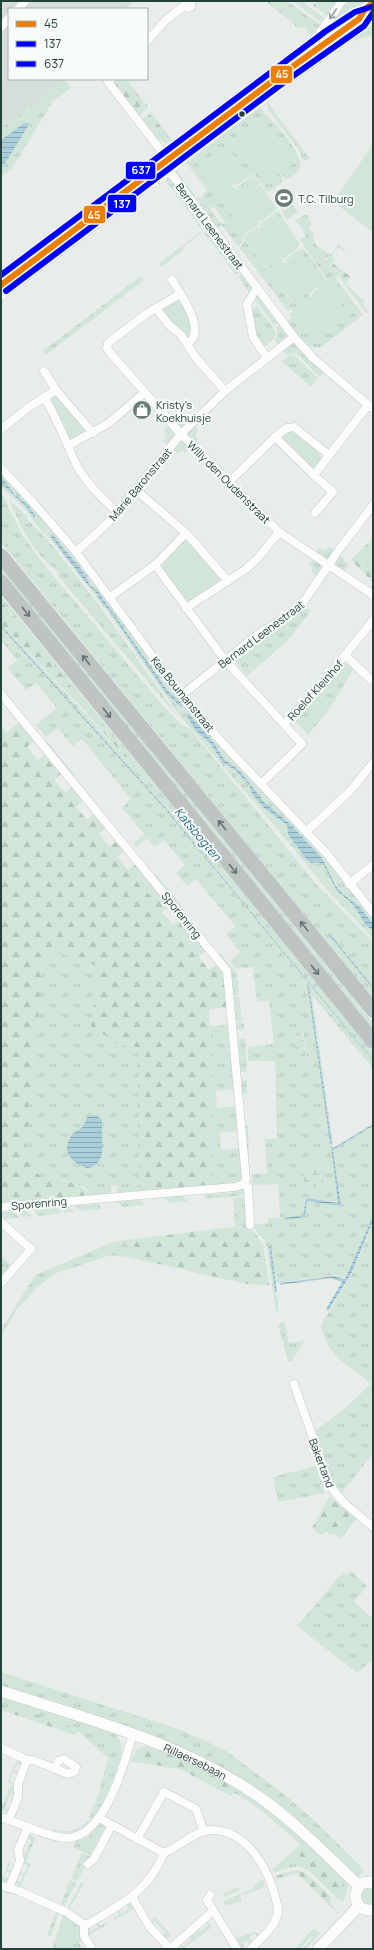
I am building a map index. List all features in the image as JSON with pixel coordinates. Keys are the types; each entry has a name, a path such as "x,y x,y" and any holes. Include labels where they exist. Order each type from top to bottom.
{"highway":[{"path":"1,556 373,1010"},
{"path":"1,582 373,1041"}],"street":[{"path":"148,40 166,20 184,4 188,8 191,7 191,1"},
{"path":"1,285 132,187 148,185 156,181 179,146 315,39 342,1"},
{"path":"1,275 167,164 206,136 322,50 359,19 365,9 373,4"},
{"path":"359,19 373,15"},
{"path":"1,27 8,19"},
{"name":"Bernard Leenestraat","path":"110,81 167,164 294,337 314,358 370,407"},
{"path":"179,146 206,136"},
{"path":"1,295 132,187"},
{"path":"172,280 192,315 195,332 194,339 187,344"},
{"path":"257,288 247,304 252,337 267,358"},
{"path":"180,294 156,308 168,324 181,334 196,358 225,391"},
{"name":"Willy den Oudenstraat","path":"156,308 106,346 107,349 181,434 279,532 373,595"},
{"name":"Marie Baronstraat","path":"76,552 117,512 181,434 225,391 294,337"},
{"path":"44,371 56,390 93,433"},
{"path":"1,429 44,397 56,390"},
{"path":"69,445 109,423 144,393"},
{"path":"44,397 84,477 99,495 117,512"},
{"path":"314,475 370,407"},
{"path":"229,482 275,437 287,428 294,428 329,456"},
{"path":"275,437 333,492 315,513"},
{"name":"Kea Boumanstraat","path":"1,468 38,507 76,552 182,695 261,784 328,855 373,913"},
{"path":"136,490 186,533 228,581"},
{"name":"Bernard Leenestraat","path":"182,695 270,625 300,607 328,565 373,505"},
{"path":"186,608 253,564 279,532"},
{"path":"110,597 155,565 186,533"},
{"name":"Roelof Kleinhof","path":"155,565 225,660 302,744 261,784"},
{"name":"Roelof Kleinhof","path":"284,724 310,698 373,620"},
{"name":"Roelof Kleinhof","path":"345,655 370,679"},
{"name":"Sporenring","path":"1,694 227,971 246,1172 244,1184"},
{"path":"306,832 349,792 373,762"},
{"path":"349,884 373,865"},
{"name":"Sporenring","path":"1,1207 235,1187 244,1184"},
{"name":"Sporenring","path":"244,1184 248,1187 250,1225"},
{"path":"1,1222 31,1249 1,1283"},
{"name":"Bakertand","path":"294,1384 330,1486 340,1498 373,1527"},
{"name":"Rillaersebaan","path":"1,1691 133,1734 175,1750 228,1776 288,1820 359,1886"},
{"path":"27,1760 18,1784 18,1797 5,1819 59,1836 74,1837 88,1831 99,1818 118,1778 133,1734"},
{"path":"1,1748 27,1760 33,1760 55,1769"},
{"path":"137,1839 164,1792 196,1809 204,1832"},
{"path":"99,1818 164,1852"},
{"path":"88,1864 94,1859 112,1826"},
{"path":"10,1888 20,1861 18,1850 28,1827"},
{"path":"1,1886 10,1888 66,1912 84,1924 88,1924 132,1897 150,1879 164,1852 204,1832 218,1831 240,1840 260,1860 267,1873 277,1901 278,1912 271,1928 250,1949"},
{"path":"373,1882 367,1882 359,1886 355,1896 359,1906 363,1909 373,1910"},
{"path":"210,1895 207,1900 237,1949"},
{"path":"132,1897 149,1926 170,1949 213,1911"},
{"path":"318,1949 359,1906"},
{"path":"84,1924 84,1936 92,1949"}],"shaded area":[{"path":"1,1 134,1 126,8 8,8 8,80 66,80 1,131"}],"green space":[{"path":"266,1 278,1 292,12 289,20"},
{"path":"278,1 287,1 320,25 311,35 304,27 298,28 289,20 291,18 288,8"},
{"path":"293,1 296,1 323,21 321,22"},
{"path":"296,1 302,1 325,19 323,21"},
{"path":"318,1 330,1 318,9 313,5"},
{"path":"330,1 338,1 327,15 318,9"},
{"path":"346,1 371,1 330,34 325,30"},
{"path":"373,22 373,35 339,45 336,40"},
{"path":"65,80 71,88 53,101 12,169 1,177 1,166 6,162 29,124 24,123 1,140 1,129"},
{"path":"120,80 115,85 142,109 145,107 125,80 127,80 148,107 138,117 113,85"},
{"path":"120,80 125,80 145,107 138,115 115,85"},
{"path":"267,102 310,159 303,161 299,150 267,108 269,107 266,103"},
{"path":"260,107 292,145 300,162 300,168 286,180 280,172 294,162 261,118 232,140 265,183 279,173 284,181 268,193 254,174 235,186 234,184 247,174 196,166 218,196 232,185 237,190 222,201 245,230 258,220 260,223 244,235 242,243 238,246 222,225 217,228 205,212 207,210 204,211 199,204 201,202 199,200 197,202 195,199 197,197 200,199 207,190 186,163","holes":["214,206 225,222 222,224 210,209"]},
{"path":"151,112 172,140 166,144 149,132 140,121","holes":["151,114 170,139 142,121"]},
{"path":"151,114 170,139 166,142 152,133 142,121"},
{"path":"261,118 294,162 265,184 232,140"},
{"path":"373,144 373,232 334,201"},
{"path":"226,145 247,174 218,196 196,167"},
{"path":"176,170 195,195 193,197 174,172"},
{"path":"169,176 203,221 200,226 165,179"},
{"path":"252,176 255,177 277,209 261,222 259,219 274,209 252,179 239,189 237,187"},
{"path":"252,179 274,209 244,231 222,201"},
{"path":"293,205 298,212 287,220 281,210 283,211"},
{"path":"278,211 300,244 298,248 284,259 282,257 296,246 274,217 260,227 259,225"},
{"path":"304,215 307,215 312,225 309,226 311,233 313,232 315,235 313,237 316,245 331,255 338,245 346,250 345,251 338,247 331,257 327,254 324,258 339,274 336,279 363,315 320,348 304,345 286,322 292,318 289,315 293,311 291,309 288,311 239,247 243,244 245,236 257,226 259,229 245,240 267,268 281,258 285,264 271,274 293,303 307,292 312,298 298,309 319,336 327,286 313,297 311,295 326,278 292,228 300,239 306,236 298,223 295,221"},
{"path":"274,217 296,246 267,268 245,240"},
{"path":"208,228 232,259 227,262 205,234"},
{"path":"203,230 182,248 183,250 162,267 159,263"},
{"path":"300,249 305,250 325,278 310,294 308,292 322,281 300,252 286,262 285,260"},
{"path":"300,252 323,281 294,303 271,274"},
{"path":"327,254 335,259 332,263 351,277 346,283 365,301 363,305 369,311 366,313 338,275 339,273 327,261 328,260 326,257 324,258"},
{"path":"233,261 241,271 236,275 228,265"},
{"path":"243,273 254,288 250,293 238,277"},
{"path":"141,276 144,280 46,355 43,351"},
{"path":"327,286 348,314 319,337 297,309"},
{"path":"257,292 280,322 274,325 253,297"},
{"path":"176,300 181,302 189,315 193,334 189,339 172,324 162,311"},
{"path":"257,306 276,332 275,338 262,348 255,339 250,311"},
{"path":"281,323 288,336 279,346 275,341 278,335 276,327"},
{"path":"291,343 297,344 324,372 320,377 296,353 286,355 282,350"},
{"path":"290,355 295,356 318,378 311,387 281,361"},
{"path":"54,394 85,429 85,432 73,439 68,437 49,398"},
{"path":"177,417 182,419 186,417 190,421 184,427 180,428 172,421"},
{"path":"168,425 175,434 168,445 163,441 166,436 164,429"},
{"path":"194,425 198,429 196,434 198,440 194,444 188,438 186,433"},
{"path":"287,431 302,437 317,450 321,459 318,467 310,468 295,450 282,439 282,436"},
{"path":"180,441 184,442 190,448 186,452 181,451 177,453 172,449"},
{"path":"1,472 51,527 44,534 23,507 1,487 1,483 27,508 34,518 33,511 15,495 1,476"},
{"path":"1,492 21,533 45,566 165,708 181,724 190,729 317,885 373,942 373,987 335,941 373,989 373,999 1,542"},
{"path":"9,500 25,514 29,521 53,546 104,612 182,722 58,576 58,571 49,565 35,549 18,520"},
{"path":"52,528 153,663 334,866 373,916 373,924 360,907 340,891 322,858 289,823 265,803 240,771 224,759 214,743 188,714 187,717 196,731 211,744 222,762 235,770 249,785 252,794 264,808 287,825 288,836 307,860 321,863 324,866 342,897 354,906 366,925 373,931 373,938 329,892 279,831 180,716 107,611 54,543 45,535","holes":["50,536 65,547 85,578 97,590 142,655 181,707 166,693 110,612 99,599 97,594 86,583"]},
{"path":"373,538 373,571 356,555"},
{"path":"186,540 220,576 221,580 219,583 188,602 185,601 162,568 162,565 183,541"},
{"path":"330,547 335,550 326,560 315,554 319,548 324,550"},
{"path":"339,554 349,565 343,572 335,565"},
{"path":"356,555 373,571 373,582 351,560"},
{"path":"312,559 321,565 322,569 318,576 312,573 312,567 309,564"},
{"path":"1,566 373,1023 373,1029 1,572"},
{"path":"1,596 373,1052 373,1060 163,805 1,625 1,623 141,774 1,601"},
{"path":"1,601 102,724 143,777 80,706 1,623"},
{"path":"305,608 311,611 288,640 247,676 233,659 272,629"},
{"path":"1,627 164,808 373,1061 373,1069 312,995 333,1144 333,1148 331,1148 339,1202 305,1199 303,1215 284,1219 305,1217 307,1201 341,1206 333,1150 373,1126 373,1211 371,1213 373,1215 346,1278 334,1275 276,1283 271,1246 269,1246 279,1311 276,1312 266,1243 252,1225 268,1223 268,1218 280,1217 278,1184 252,1185 252,1174 267,1174 265,1139 277,1138 275,1061 248,1061 248,1047 274,1044 269,1001 257,1002 253,967 236,969 230,961 240,952 226,934 235,926 196,879 187,886 176,873 185,865 164,840 155,847 147,838 136,847 133,843 144,834 122,808 131,799 82,739 72,746 58,728 46,737 36,725 57,708 36,683 26,690 8,668 17,660 1,640","holes":["307,984 309,986 332,1143 330,1143","303,1031 306,1057 296,1056 294,1036"]},
{"path":"348,663 353,670 328,711 308,735 294,720 309,705 343,664"},
{"path":"317,698 326,706 321,714 311,706"},
{"path":"20,722 35,740 27,747 38,760 46,753 62,773 54,780 65,793 73,786 84,800 76,807 87,820 95,813 107,827 99,834 109,847 117,841 125,850 117,857 128,870 136,863 170,905 162,912 173,925 181,919 207,950 199,957 209,970 218,963 224,970 229,1007 209,1009 212,1087 211,1186 139,1192 138,1050 109,1041 105,1035 90,1031 100,967 50,949 42,971 25,1156 37,1174 45,1178 76,1183 94,1196 1,1204 1,725 7,733"},
{"path":"47,741 74,774 71,775 45,743"},
{"path":"310,866 320,866 332,887 341,898 354,908 362,921 360,924"},
{"path":"156,874 182,906 179,907 153,876"},
{"path":"147,879 156,890 149,895 140,884"},
{"path":"50,949 100,967 90,1031 105,1035 109,1041 139,1050 139,1192 117,1194 117,1185 111,1185 111,1195 94,1196 84,1187 68,1181 45,1178 37,1174 25,1156 42,971","holes":["101,1127 103,1140 100,1159 74,1133 84,1128"]},
{"path":"220,953 237,973 239,994 233,995 231,971 218,955"},
{"path":"239,996 242,1020 236,1021 234,997"},
{"path":"238,1022 242,1022 244,1026 242,1030 238,1030 236,1028 236,1024"},
{"path":"230,1025 236,1089 216,1091 217,1108 237,1106 240,1131 220,1133 221,1150 241,1148 243,1177 236,1184 211,1186 212,1087 210,1026"},
{"path":"302,1030 306,1058 296,1056 294,1036"},
{"path":"245,1038 247,1072 240,1072 237,1040"},
{"path":"247,1080 247,1093 242,1093 241,1081"},
{"path":"245,1126 248,1126 249,1158 248,1158"},
{"path":"321,1161 325,1188 304,1185 303,1170"},
{"path":"246,1189 246,1195 207,1199 203,1195 232,1193 232,1190"},
{"path":"181,1195 188,1201 169,1203 163,1196"},
{"path":"246,1197 247,1225 235,1227 233,1198"},
{"path":"140,1200 145,1205 123,1207 117,1202"},
{"path":"98,1204 103,1209 81,1211 75,1206"},
{"path":"68,1206 74,1212 65,1213 58,1207"},
{"path":"55,1207 62,1213 39,1216 32,1209"},
{"path":"16,1210 25,1210 32,1216 23,1217"},
{"path":"12,1211 20,1218 1,1219 1,1212"},
{"path":"373,1223 373,1453 341,1494 358,1512 333,1487 301,1394 315,1431 343,1410 371,1384 334,1353 328,1345 321,1325 352,1274"},
{"path":"249,1225 263,1244 269,1285 247,1284 131,1258 126,1240"},
{"path":"126,1240 131,1258 111,1255 54,1274 36,1288 25,1302 18,1307 1,1336 1,1330 35,1275 114,1242"},
{"path":"1,1256 12,1266 4,1276 1,1273"},
{"path":"284,1321 289,1343 305,1340 292,1361 288,1361 278,1324"},
{"path":"316,1466 325,1493 278,1502 273,1477"},
{"path":"330,1496 356,1519 341,1539 333,1533 331,1535 325,1531 321,1535 312,1528"},
{"path":"351,1571 367,1586 354,1602 373,1619 373,1659 357,1673 297,1626 343,1572 347,1575"},
{"path":"1,1672 181,1730 225,1750 290,1799 316,1822 362,1868 363,1873 356,1877 212,1763 154,1735 1,1687"},
{"path":"1,1695 117,1735 122,1747 119,1764 116,1774 93,1820 89,1818 98,1796 108,1758 78,1731 64,1723 1,1705"},
{"path":"1,1705 64,1723 78,1731 75,1735 1,1710"},
{"path":"149,1745 195,1764 261,1803 300,1835 317,1852 343,1886 343,1892 335,1896 308,1870 306,1860 294,1851 300,1845 297,1841 261,1810 237,1794 233,1793 231,1796 180,1769 130,1761 138,1748"},
{"path":"17,1760 21,1762 21,1765 17,1764 14,1770 18,1772 18,1774 13,1772 10,1781 14,1783 14,1785 8,1782"},
{"path":"11,1785 13,1786 15,1795 10,1794 5,1807 9,1809 8,1812 1,1809"},
{"path":"90,1820 92,1821 74,1832 64,1833 53,1831 54,1829 68,1831 78,1829"},
{"path":"100,1824 107,1828 106,1830 104,1829 90,1855 74,1848 76,1841 89,1836"},
{"path":"29,1835 36,1837 26,1861 24,1860 22,1852 26,1852 31,1840 27,1838"},
{"path":"294,1851 306,1860 308,1870 298,1866 274,1872 272,1869"},
{"path":"318,1852 349,1884 344,1901 341,1901 335,1896 343,1892"},
{"path":"82,1853 90,1857 77,1881 71,1879"},
{"path":"10,1860 8,1869 12,1871 11,1873 7,1871 4,1877 9,1879 1,1882"},
{"path":"24,1861 30,1864 20,1888 16,1881 21,1882 23,1876 19,1874 20,1872 24,1874 28,1865 23,1863"},
{"path":"295,1870 306,1873 331,1897 331,1905 339,1913 338,1914 297,1873 277,1879 275,1876"},
{"path":"70,1880 76,1883 64,1906 61,1904"},
{"path":"263,1880 265,1887 243,1895 242,1893 253,1889 257,1882"},
{"path":"82,1882 84,1883 70,1908 68,1907"},
{"path":"238,1887 240,1890 224,1897 223,1893"},
{"path":"367,1888 373,1888 373,1905 365,1904 361,1900 362,1891"},
{"path":"240,1894 242,1901 225,1906 224,1901"},
{"path":"130,1903 134,1909 114,1920 113,1918 119,1915 117,1911 119,1910 121,1914 129,1909 127,1905"},
{"path":"56,1912 59,1913 51,1936 47,1935"},
{"path":"63,1915 80,1928 83,1939 79,1942 83,1949 52,1949"},
{"path":"155,1917 171,1935 165,1940 162,1937 166,1933 155,1921 153,1923 151,1921"},
{"path":"206,1919 212,1927 183,1949 178,1944 180,1942 184,1946 191,1940 187,1936 197,1927 201,1931 208,1925 204,1920"},
{"path":"107,1922 108,1924 89,1935 88,1928 91,1931 98,1927 96,1924 97,1923 100,1926"},
{"path":"64,1927 74,1929 70,1943 74,1945 73,1948 70,1944 60,1942"},
{"path":"314,1928 320,1933 306,1949 302,1949 313,1938 308,1934"},
{"path":"255,1932 258,1934 257,1936 253,1933 249,1938 252,1941 250,1943 247,1940 242,1944 245,1948 243,1949 236,1938"},
{"path":"308,1934 311,1937 300,1949 295,1949"}],"water":[{"path":"24,123 28,123 28,126 6,162 1,166 1,140"},
{"path":"1,476 15,495 27,504 36,516 34,518 27,508 1,483"},
{"path":"52,534 82,570 90,585 97,590 168,691 183,705 181,707 166,693 110,612 99,599 97,594 86,583 50,536"},
{"path":"1,625 163,805 373,1061 164,808 1,627"},
{"path":"188,713 214,743 224,759 240,771 265,803 289,823 322,858 336,886 343,894 360,907 373,924 373,931 366,925 354,906 337,891 324,866 318,862 311,863 307,860 288,835 287,825 264,808 252,794 249,785 235,770 222,762 211,744 196,731 187,717"},
{"path":"335,940 373,987 373,989 334,941"},
{"path":"307,983 309,986 332,1144 330,1143"},
{"path":"96,1115 102,1120 101,1156 99,1162 94,1166 87,1168 78,1164 70,1157 67,1148 70,1138 74,1132 83,1126 87,1117"},
{"path":"373,1124 373,1126 333,1150 341,1206 307,1201 305,1217 284,1220 285,1218 303,1215 306,1198 338,1203 331,1147 333,1148"},
{"path":"373,1216 373,1221 351,1274 328,1311 326,1309 342,1282 331,1278 280,1285 280,1283 334,1276 345,1279"},
{"path":"269,1246 271,1246 277,1292 275,1292"}],"waterway":[{"path":"330,936 336,942"}],"transit line":[{"name":"45","path":"1,285 278,77 359,19 365,9 373,3"},
{"name":"637","path":"1,275 326,31 355,12 371,7"},
{"name":"137","path":"6,291 283,83 364,26 373,13"}],"place":[{"name":"T.C. Tilburg","path":"284,198"},
{"name":"Kristy's Koekhuisje","path":"142,410"}],"water label":[{"name":"Katsbogten","path":"198,834"}]}
